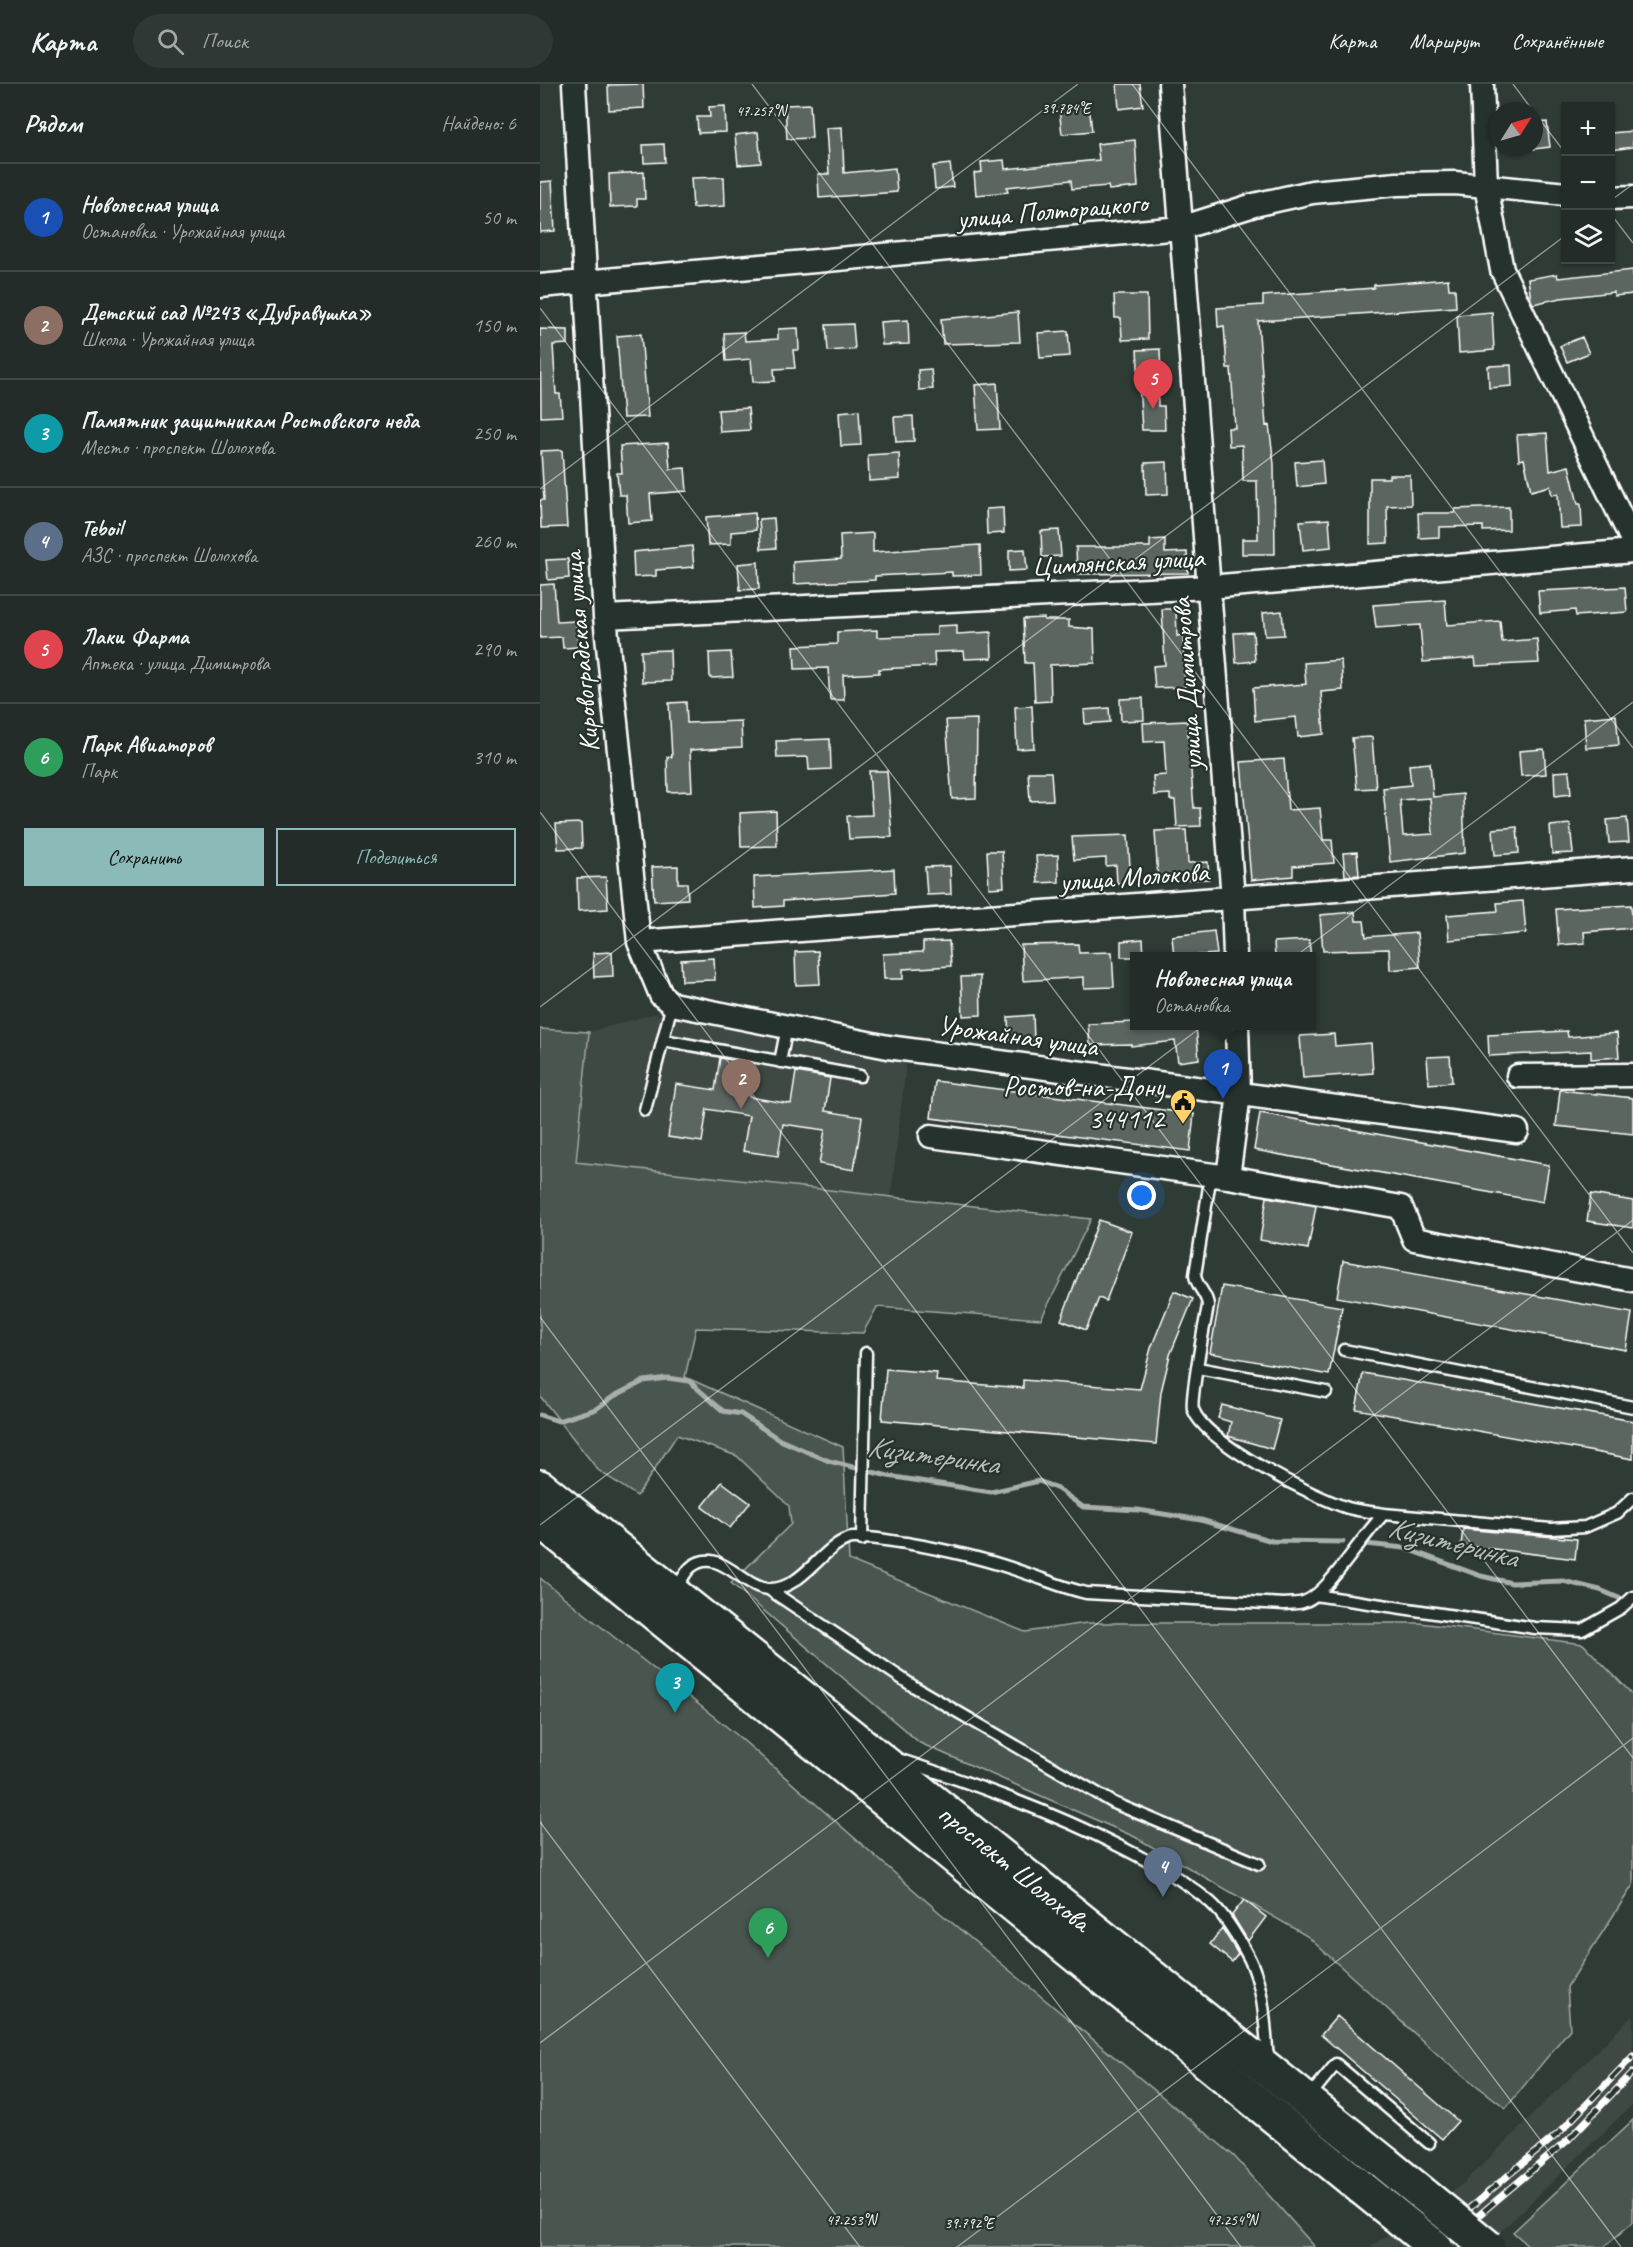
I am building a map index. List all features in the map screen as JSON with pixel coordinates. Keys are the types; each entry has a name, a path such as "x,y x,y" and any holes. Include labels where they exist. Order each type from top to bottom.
{"main road":[{"name":"проспект Шолохова","path":"540,1487 1268,2067 1488,2247"},
{"name":"проспект Шолохова","path":"540,1520 1435,2247"}],"street":[{"name":"Кировоградская улица","path":"574,84 605,618 639,942 666,1000"},
{"name":"улица Димитрова","path":"1170,84 1233,899 1235,952"},
{"path":"1482,84 1486,186 1502,270 1633,542"},
{"name":"улица Полторацкого","path":"540,286 584,284 1181,228 1254,205 1312,192 1396,184 1455,183 1561,194"},
{"path":"1615,198 1633,197"},
{"name":"Цимлянская улица","path":"605,618 1209,587 1633,551"},
{"name":"улица Молокова","path":"639,942 1633,868"},
{"name":"Урожайная улица","path":"666,1000 888,1047 1517,1131"},
{"path":"1219,1176 1239,1094 1237,1030"},
{"path":"1518,1076 1633,1075"},
{"path":"931,1136 1219,1176 1401,1207 1414,1239 1633,1280"}],"lane":[{"path":"645,1110 663,1040 666,1000"},
{"path":"780,1062 787,1027"},
{"path":"663,1040 860,1076"},
{"path":"1219,1176 1195,1275 1196,1281 1208,1300 1212,1315 1198,1368 1192,1408 1204,1428 1297,1486 1349,1508 1384,1514 1562,1528 1585,1527 1617,1513 1633,1498"},
{"path":"1344,1350 1633,1407"},
{"path":"862,1540 866,1353"},
{"path":"1198,1368 1326,1392"},
{"path":"770,1590 790,1584 831,1550 851,1538 862,1540 873,1538 953,1551 1026,1573 1062,1588 1086,1593 1284,1604 1304,1602 1326,1587 1369,1528 1384,1514"},
{"path":"674,1592 691,1567 707,1560 726,1565 750,1585 770,1590 913,1686 1114,1803 1259,1864"},
{"path":"1315,1595 1535,1628 1581,1630 1621,1608 1633,1597"},
{"path":"868,1749 1012,1797 1165,1870 1211,1903 1235,1934 1251,1960 1260,1991 1268,2067"},
{"path":"1306,2100 1336,2064 1429,2143"}],"shaded area":[{"path":"653,1014 907,1056 891,1197 576,1162 589,1032"},
{"path":"540,1029 589,1032 576,1162 1091,1219 1041,1319 877,1307 863,1333 696,1328 685,1377 843,1447 849,1560 1025,1632 1087,1623 1420,1623 1583,1644 1630,1692 1633,1696 1633,1885 1567,1987 1570,2029 1506,2108 1447,2063 1307,1936 1135,1837 920,1743 731,1583 791,1524 789,1506 737,1456 677,1435 637,1496 598,1470 540,1396"},
{"path":"540,1578 737,1735 939,1912 1234,2156 1315,2247 540,2247"},
{"path":"1633,2015 1633,2104 1485,2247 1370,2247 1464,2183"},
{"path":"1633,2120 1633,2222 1604,2247 1530,2247 1513,2232"}],"building":[{"path":"643,84 644,108 609,110 608,85"},
{"path":"1117,84 1140,84 1143,106 1119,109"},
{"path":"810,104 812,138 787,139 785,105"},
{"path":"1089,105 1092,131 1062,134 1059,108"},
{"path":"725,106 726,132 698,133 697,117 710,117 709,107"},
{"path":"1543,122 1547,122 1550,147 1543,148"},
{"path":"842,127 844,173 895,168 897,192 819,198 818,174 829,174 826,128"},
{"path":"1633,131 1633,147 1615,149 1615,133"},
{"path":"758,132 761,163 738,165 735,135"},
{"path":"1135,140 1138,187 1109,190 1108,186 1072,189 1071,180 1007,187 1008,192 976,195 974,173 982,172 981,162 1004,160 1005,169 1099,160 1097,144"},
{"path":"664,144 665,162 644,163 643,145"},
{"path":"950,164 953,187 935,189 933,166"},
{"path":"644,172 645,199 637,199 637,206 610,207 609,174"},
{"path":"724,177 725,206 693,208 691,178"},
{"path":"552,181 555,231 540,232 540,182"},
{"path":"1633,270 1633,294 1614,296 1614,292 1561,298 1533,304 1531,300 1528,279 1557,274 1558,278"},
{"path":"1448,279 1449,289 1455,289 1456,307 1258,321 1266,426 1269,425 1274,464 1275,554 1242,554 1242,539 1258,539 1257,481 1243,481 1242,445 1229,446 1228,428 1235,428 1231,368 1227,368 1224,326 1218,327 1217,308 1263,305 1263,296 1374,288 1374,285"},
{"path":"1114,295 1147,295 1148,339 1122,340 1121,318 1115,318"},
{"path":"1018,312 1020,342 943,344 941,319"},
{"path":"1492,312 1494,350 1459,353 1457,315"},
{"path":"908,320 909,344 882,345 880,322"},
{"path":"853,324 855,349 828,351 826,325"},
{"path":"798,328 799,350 793,350 795,368 774,369 775,381 753,382 751,359 726,361 724,333 744,332 745,341 778,339 778,329"},
{"path":"540,329 568,330 568,344 553,345 556,394 560,394 562,416 541,417"},
{"path":"1068,331 1070,356 1040,358 1038,333"},
{"path":"641,334 648,417 623,418 617,336"},
{"path":"1582,337 1589,353 1567,362 1560,346"},
{"path":"1160,349 1161,377 1157,377 1158,406 1164,406 1165,430 1142,430 1137,350"},
{"path":"1511,365 1512,386 1489,388 1488,366"},
{"path":"931,369 933,389 919,390 918,370"},
{"path":"997,383 1000,429 978,430 975,385"},
{"path":"748,408 750,430 720,432 718,410"},
{"path":"859,410 861,445 841,446 839,412"},
{"path":"913,416 914,441 896,442 894,417"},
{"path":"1547,433 1550,471 1569,466 1578,504 1581,504 1582,527 1560,528 1558,494 1552,495 1550,486 1531,491 1524,459 1519,460 1517,435"},
{"path":"668,443 670,469 685,468 687,491 650,494 652,521 628,523 626,495 619,495 617,473 622,473 620,446"},
{"path":"562,450 567,527 541,528 540,500 544,500 541,451"},
{"path":"899,453 900,479 869,481 868,455"},
{"path":"1322,460 1324,484 1297,487 1295,462"},
{"path":"1167,462 1168,494 1146,495 1145,463"},
{"path":"1389,475 1410,475 1411,505 1387,506 1388,543 1370,544 1370,478 1389,478"},
{"path":"1509,507 1509,530 1483,531 1483,526 1439,527 1439,537 1419,538 1418,513 1455,513 1455,509"},
{"path":"1003,508 1004,533 987,534 986,509"},
{"path":"755,513 756,530 731,532 731,544 708,545 706,517"},
{"path":"774,518 776,548 761,549 759,519"},
{"path":"1329,519 1331,547 1303,550 1300,521"},
{"path":"1059,530 1061,556 1042,557 1041,531"},
{"path":"873,533 873,552 980,545 981,575 952,576 952,572 875,576 875,580 794,584 793,562 841,559 840,535"},
{"path":"1165,539 1165,553 1187,552 1188,573 1077,574 1076,547 1150,547 1150,540"},
{"path":"692,546 694,567 656,570 656,576 634,577 633,552"},
{"path":"1025,549 1027,570 1009,571 1009,550"},
{"path":"568,559 569,578 548,580 546,560"},
{"path":"758,562 759,589 740,590 738,564"},
{"path":"554,584 557,622 576,621 578,647 563,648 562,637 540,638 540,585"},
{"path":"1625,587 1627,612 1576,616 1575,610 1540,613 1538,591"},
{"path":"1445,600 1447,625 1500,621 1502,642 1537,639 1539,663 1476,666 1475,658 1423,662 1420,625 1376,628 1373,605"},
{"path":"1162,609 1176,609 1177,636 1183,635 1185,687 1155,688 1153,666 1165,665"},
{"path":"1282,611 1284,635 1265,636 1263,613"},
{"path":"1044,618 1044,620 1069,620 1069,627 1094,629 1095,663 1050,665 1051,701 1035,702 1033,663 1025,663 1023,619"},
{"path":"957,625 957,634 991,632 992,658 965,659 964,651 934,652 935,666 879,669 879,673 843,675 844,700 830,700 828,668 795,669 794,646 837,644 837,632 877,630 877,637 937,635 937,626"},
{"path":"1253,632 1255,661 1236,663 1234,633"},
{"path":"670,650 671,681 642,682 641,651"},
{"path":"731,652 733,677 710,678 709,653"},
{"path":"1341,660 1343,690 1321,692 1324,734 1298,737 1296,717 1255,721 1253,688 1306,684 1304,663"},
{"path":"1143,698 1144,720 1121,721 1120,699"},
{"path":"686,702 687,723 741,721 742,747 690,750 692,791 668,792 667,757 672,757 669,703"},
{"path":"1032,706 1034,748 1017,749 1015,707"},
{"path":"1109,708 1110,722 1085,724 1084,710"},
{"path":"1616,715 1619,745 1586,748 1584,718"},
{"path":"977,719 976,798 952,799 946,720"},
{"path":"1187,721 1194,808 1200,808 1201,826 1177,827 1175,800 1170,800 1170,794 1154,795 1153,776 1166,775 1164,741 1144,742 1143,723"},
{"path":"1372,737 1376,788 1357,789 1352,738"},
{"path":"830,739 831,769 809,770 808,757 777,758 776,741"},
{"path":"1544,749 1546,774 1521,776 1519,751"},
{"path":"1284,759 1288,810 1320,808 1323,840 1332,840 1334,863 1293,866 1293,876 1251,880 1241,762"},
{"path":"1430,763 1433,797 1463,794 1465,853 1390,862 1383,788 1411,785 1409,765","holes":["1430,798 1433,834 1403,836 1400,800"]},
{"path":"869,771 887,771 892,837 849,839 847,816 872,815"},
{"path":"1569,771 1571,794 1555,796 1554,772"},
{"path":"1028,772 1051,772 1053,800 1030,801"},
{"path":"776,811 777,846 741,847 740,813"},
{"path":"1627,818 1629,842 1609,843 1607,820"},
{"path":"581,823 582,848 558,849 556,824"},
{"path":"1570,824 1573,853 1552,854 1550,826"},
{"path":"1517,827 1519,853 1495,855 1493,829"},
{"path":"1186,830 1188,863 1208,862 1209,879 1158,881 1155,831"},
{"path":"1128,835 1131,883 1117,883 1116,865 1106,866 1106,858 1074,860 1072,837"},
{"path":"987,851 1002,851 1004,887 989,888"},
{"path":"1357,852 1359,875 1345,876 1343,853"},
{"path":"1058,855 1059,882 1038,883 1036,856"},
{"path":"678,866 678,883 687,883 688,899 654,901 652,867"},
{"path":"950,866 951,894 927,895 925,867"},
{"path":"894,869 895,893 783,901 783,906 755,908 754,877"},
{"path":"606,877 608,909 578,911 577,878"},
{"path":"1523,901 1526,933 1449,940 1447,915 1498,911 1497,903"},
{"path":"1631,905 1633,928 1584,932 1585,943 1559,945 1556,909"},
{"path":"1355,912 1356,921 1364,921 1366,937 1417,933 1420,967 1390,970 1389,949 1323,951 1320,915"},
{"path":"1214,931 1217,952 1174,952 1172,936"},
{"path":"1143,939 1144,952 1130,952 1130,957 1121,957 1121,941"},
{"path":"1309,940 1310,952 1275,952 1274,942"},
{"path":"949,941 951,966 903,969 903,979 884,979 883,954 923,952 923,942"},
{"path":"1078,944 1079,953 1112,952 1114,987 1084,988 1084,977 1023,981 1021,945"},
{"path":"818,951 820,984 796,985 795,952"},
{"path":"612,952 613,976 594,977 593,953"},
{"path":"714,958 715,980 682,981 681,960"},
{"path":"980,976 981,1015 963,1016 961,977"},
{"path":"1033,1015 1034,1041 1009,1042 1008,1017"},
{"path":"1130,1022 1130,1030 1196,1030 1199,1059 1178,1062 1175,1041 1131,1046 1131,1044 1090,1045 1088,1024"},
{"path":"1567,1031 1568,1037 1617,1033 1619,1057 1591,1059 1591,1051 1489,1056 1488,1035"},
{"path":"1334,1034 1335,1046 1371,1043 1373,1073 1303,1078 1300,1036"},
{"path":"1450,1056 1452,1082 1429,1084 1427,1057"},
{"path":"720,1058 754,1064 749,1097 791,1104 796,1072 830,1078 825,1111 862,1117 854,1170 819,1164 825,1130 783,1124 778,1156 743,1151 749,1116 707,1109 702,1142 668,1137 676,1084 715,1090"},
{"path":"935,1081 1194,1114 1190,1151 931,1118"},
{"path":"1560,1090 1633,1098 1633,1134 1556,1126"},
{"path":"1260,1113 1549,1165 1543,1202 1254,1150"},
{"path":"1591,1194 1633,1201 1633,1228 1587,1221"},
{"path":"1267,1197 1316,1206 1308,1249 1260,1240"},
{"path":"1099,1220 1132,1232 1106,1301 1099,1298 1086,1330 1061,1320"},
{"path":"1343,1261 1632,1313 1626,1350 1337,1297"},
{"path":"1222,1286 1342,1307 1329,1375 1210,1353"},
{"path":"1174,1291 1193,1299 1170,1355 1161,1392 1156,1444 882,1420 886,1369 937,1373 936,1381 1023,1388 1023,1380 1140,1389 1151,1348"},
{"path":"1363,1373 1633,1421 1633,1459 1356,1409"},
{"path":"1222,1405 1280,1420 1272,1449 1228,1436 1231,1422 1218,1418"},
{"path":"722,1482 750,1503 730,1528 702,1507"},
{"path":"1463,1529 1577,1539 1575,1559 1461,1545"},
{"path":"1244,1900 1266,1917 1248,1941 1232,1915"},
{"path":"1222,1928 1238,1954 1232,1962 1210,1944"},
{"path":"1337,2016 1458,2121 1442,2139 1321,2035"}],"waterway":[{"name":"Кизитеринка","path":"540,1415 558,1421 596,1409 614,1396 644,1381 667,1378 689,1381 723,1411 741,1414 780,1440 829,1461 888,1476 991,1492 1039,1481 1058,1489 1083,1507 1138,1510 1201,1520 1272,1541 1343,1542"},
{"name":"Кизитеринка","path":"1366,1544 1404,1548 1481,1576 1512,1583 1563,1581 1600,1590 1633,1604"}],"railway":[{"path":"1423,2247 1560,2132 1633,2056"},
{"path":"1441,2247 1568,2140 1633,2072"}],"place":[{"name":"Лаки Фарма","path":"1153,409"},
{"name":"Новолесная улица","path":"1223,1099"},
{"name":"Детский сад №243 «Дубравушка»","path":"741,1109"},
{"name":"Ростов-на-Дону 344112","path":"1183,1125"},
{"name":"Памятник защитникам Ростовского неба","path":"675,1713"},
{"name":"Teboil","path":"1163,1897"},
{"name":"Парк Авиаторов","path":"768,1958"}]}
